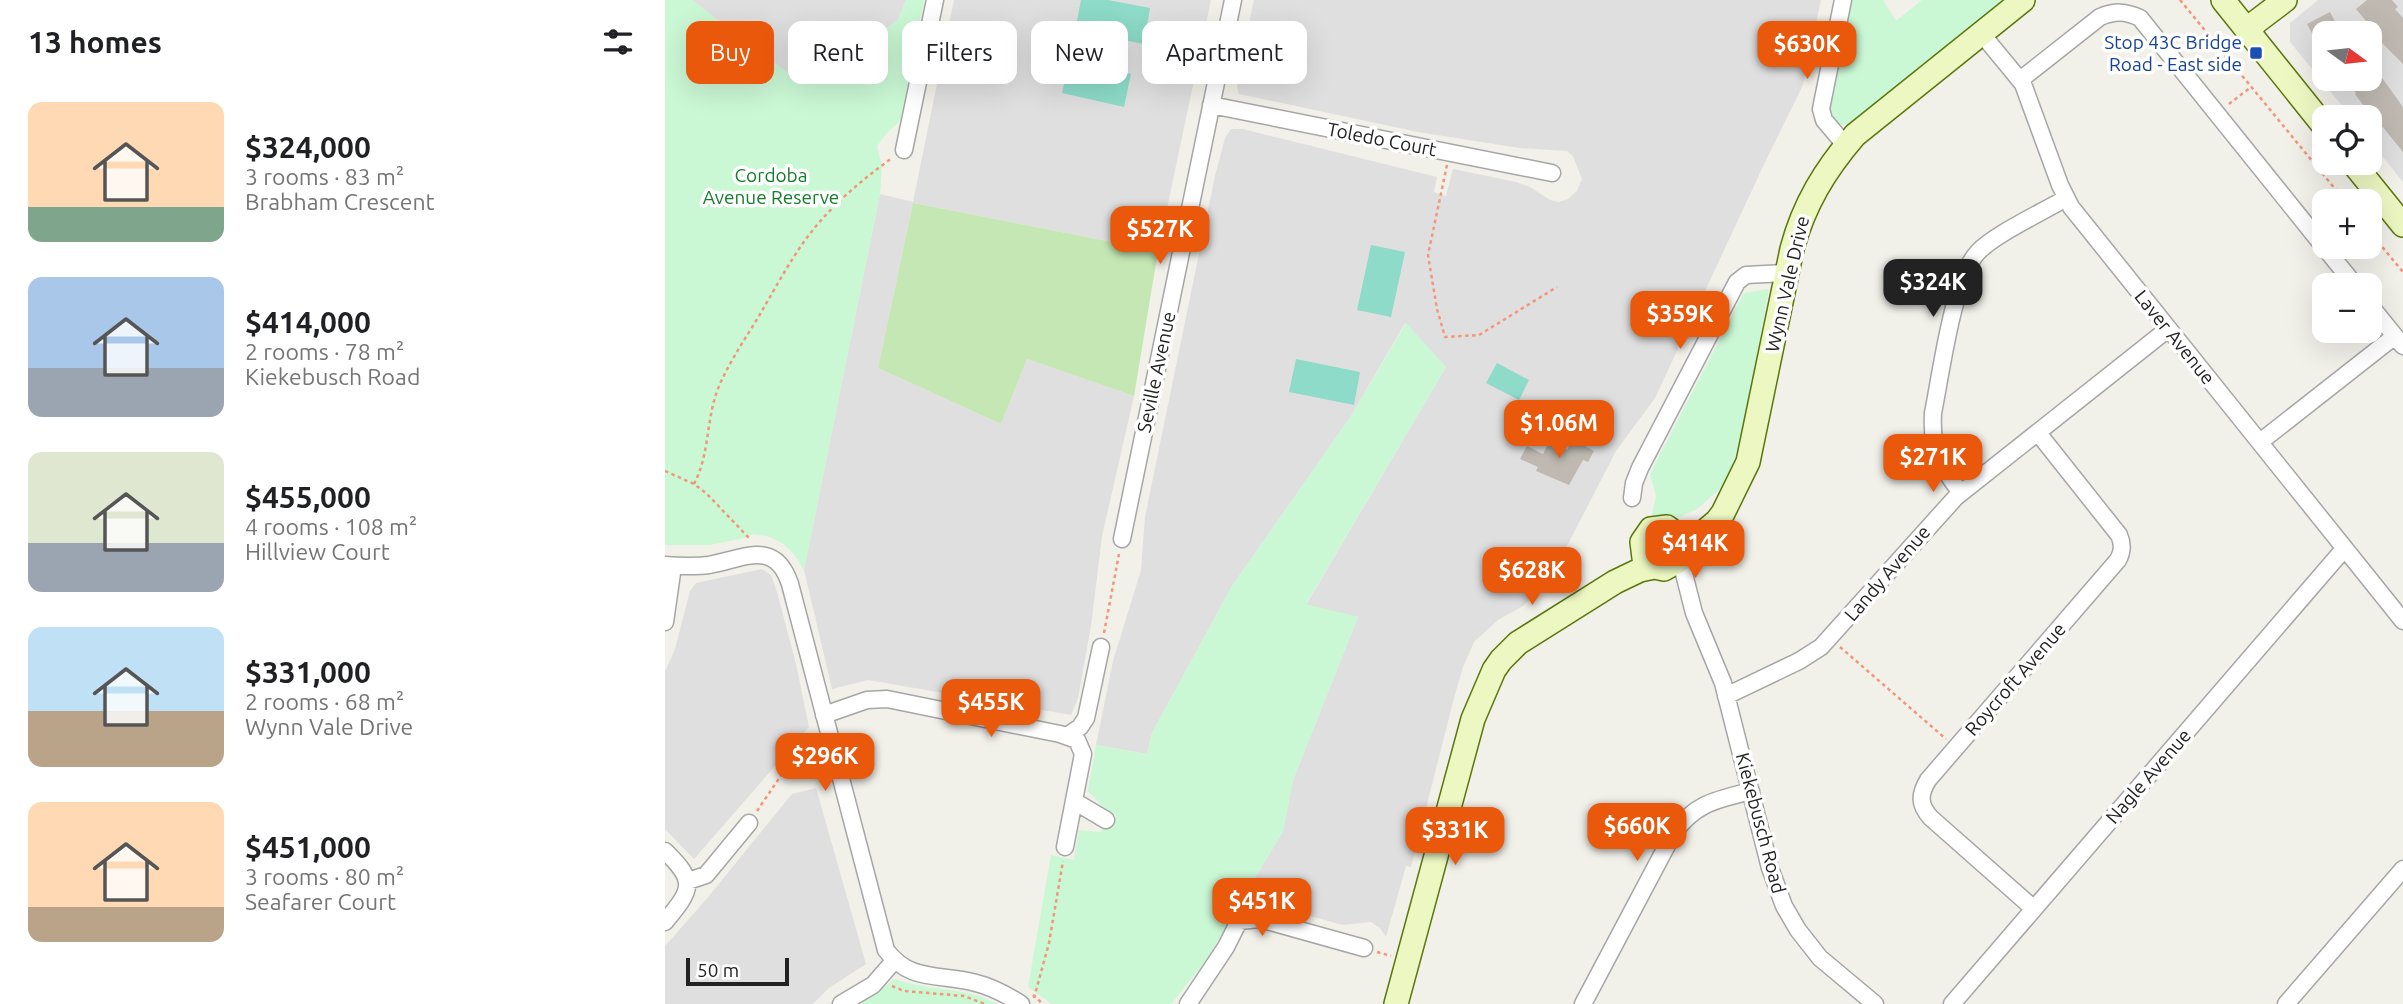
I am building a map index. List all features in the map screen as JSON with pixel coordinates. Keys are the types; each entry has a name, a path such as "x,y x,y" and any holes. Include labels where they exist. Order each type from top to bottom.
{"main road":[{"name":"Wynn Vale Drive","path":"1396,1004 1473,719 1494,670 1518,643 1615,582 1640,570 1670,561 1717,521 1734,492 1750,453 1797,228 1807,202 1834,160 1866,126 2023,0"},
{"path":"2223,0 2252,27 2321,105"},
{"path":"2238,0 2252,27 2312,110"},
{"path":"2252,27 2285,0"},
{"path":"2363,175 2403,225"},
{"path":"2378,175 2403,207"},
{"name":"Wynn Vale Drive","path":"1668,527 1697,522 1734,492"},
{"path":"1668,527 1680,537 1670,561 1644,558 1641,546 1651,529 1668,527"},
{"name":"Wynn Vale Drive","path":"1473,719 1476,691 1491,656 1505,639 1610,572 1641,546"}],"street":[{"path":"904,150 935,0"},
{"name":"Seville Avenue","path":"1122,538 1233,0"},
{"path":"1843,0 1821,109 1824,120 1846,146"},
{"path":"2020,80 2100,17 2111,12 2125,12 2140,18 2312,232"},
{"name":"Laver Avenue","path":"1982,33 2020,80 2041,128 2066,198 2403,621"},
{"name":"Toledo Court","path":"1211,105 1552,173"},
{"path":"1961,493 1940,463 1932,430 1935,400 1961,282 1979,250 2066,198"},
{"path":"2334,259 2345,273"},
{"path":"1632,498 1640,468 1737,282 1746,275 1787,273"},
{"path":"2260,442 2399,341 2382,320"},
{"name":"Landy Avenue","path":"1727,696 1810,655 1829,638 1961,493 2168,329"},
{"name":"Roycroft Avenue","path":"2034,909 1924,810 1921,791 2122,553 2119,535 2038,433"},
{"name":"Nagle Avenue","path":"1952,1004 2344,549"},
{"path":"665,622 669,565 709,565 743,555 765,555 775,559 786,571 884,947 902,968 916,974 975,982 1021,1004"},
{"name":"Kiekebusch Road","path":"1670,561 1727,696 1770,867 1784,906 1820,958 1875,1004"},
{"path":"1067,736 1080,727 1086,718 1101,647"},
{"path":"824,715 867,700 887,699 1077,740 1083,754 1065,847"},
{"path":"1603,1004 1585,999 1684,817 1705,804 1751,791"},
{"path":"1075,800 1106,820"},
{"path":"688,881 706,875 749,823"},
{"path":"665,851 680,865 688,881 685,897 665,922"},
{"path":"2286,1004 2403,869"},
{"path":"1188,1004 1226,947 1239,922 1260,919 1364,948"},
{"path":"841,1004 879,980 894,961"}],"path":[{"path":"2180,0 2335,189"},
{"path":"2224,108 2252,87"},
{"path":"694,484 707,439 710,412 719,386 803,242 850,190 904,150"},
{"path":"1449,152 1428,255 1437,309 1445,337 1479,335 1557,287"},
{"path":"2382,247 2403,272"},
{"path":"665,471 694,484 713,500 765,555"},
{"path":"1101,647 1122,538"},
{"path":"1829,638 1956,747"},
{"path":"749,823 801,746 829,735"},
{"path":"1032,1004 1049,943 1065,847"},
{"path":"1364,948 1408,961"},
{"path":"879,980 904,991 964,996 985,1004"}],"shaded area":[{"path":"692,0 906,0 898,20 888,27 888,21 788,21 788,74 774,63 774,21 719,21"},
{"path":"954,0 1211,0 1207,21 1142,21 1142,84 1193,84 1158,251 913,203 878,368 1001,424 1027,359 1134,396 1102,536 1091,626 1078,698 1071,715 868,680 832,689 804,570 880,194 913,202 937,84 1017,84 1017,21 950,21"},
{"path":"1254,0 1821,0 1803,85 1655,398 1616,451 1549,581 1523,606 1498,620 1474,642 1454,698 1411,867 1406,866 1386,937 1380,928 1371,922 1343,925 1243,898 1283,831 1293,780 1358,617 1306,605 1446,367 1405,323 1351,416 1232,586 1152,733 1147,754 1096,745 1113,661 1141,570 1145,517 1215,176 1225,138 1231,129 1243,129 1437,177 1434,192 1446,196 1453,169 1516,182 1559,202 1568,199 1577,191 1582,179 1573,156 1567,151 1519,148 1418,132 1239,94 1237,84 1307,84 1307,21 1250,21"},
{"path":"2318,0 2403,0 2403,182 2382,156 2382,105 2341,105 2330,91 2382,91 2382,21 2312,21 2312,69 2290,42 2290,23"},
{"path":"762,569 771,575 777,592 809,727 694,859 665,829 665,672 675,649 690,591 696,583"},
{"path":"816,788 866,964 829,988 813,1004 665,1004 665,946 792,794"}],"green space":[{"name":"Cordoba Avenue Reserve","path":"665,0 692,0 719,21 686,21 686,84 774,84 774,63 788,74 788,84 803,85 888,84 888,27 898,20 906,0 924,0 920,21 902,21 902,84 907,84 900,121 877,146 882,166 880,194 804,570 784,544 761,535 752,534 749,537 709,545 665,545"},
{"path":"1081,0 1108,0 1150,8 1148,21 1142,21 1142,44 1128,41 1128,21 1077,21"},
{"path":"1852,0 1883,0 1896,21 1922,0 2007,0 1855,124 1845,125 1836,122 1828,111"},
{"path":"1128,73 1131,74 1124,107 1062,93 1064,84 1128,84"},
{"path":"913,203 1158,251 1134,396 1027,359 1001,424 878,368"},
{"path":"1371,245 1405,252 1391,317 1357,310"},
{"path":"1769,289 1746,415 1737,451 1724,485 1697,509 1679,517 1652,515 1656,496 1650,474 1744,293"},
{"path":"1406,323 1446,367 1306,604 1358,617 1293,780 1283,831 1207,959 1171,1004 1052,1004 1028,987 1051,855 1074,860 1079,830 1100,832 1117,817 1088,791 1096,745 1147,754 1152,733 1232,586 1351,416"},
{"path":"1296,359 1360,372 1354,405 1289,392"},
{"path":"1497,363 1529,380 1519,400 1486,383"},
{"path":"895,979 972,994 997,1004 860,1004"}],"building":[{"path":"2367,0 2392,0 2398,7 2395,9 2403,18 2403,64 2382,43 2382,21 2366,21 2356,9"},
{"path":"2330,12 2335,21 2313,21"},
{"path":"2382,78 2403,107 2403,152 2382,126 2382,105 2363,105 2354,91 2382,91"},
{"path":"1573,439 1594,451 1588,462 1583,460 1569,485 1536,471 1538,467 1520,459 1527,446 1543,454 1550,440 1567,450"}],"place":[{"name":"Stop 43C Bridge Road - East side","path":"2256,53"}]}
